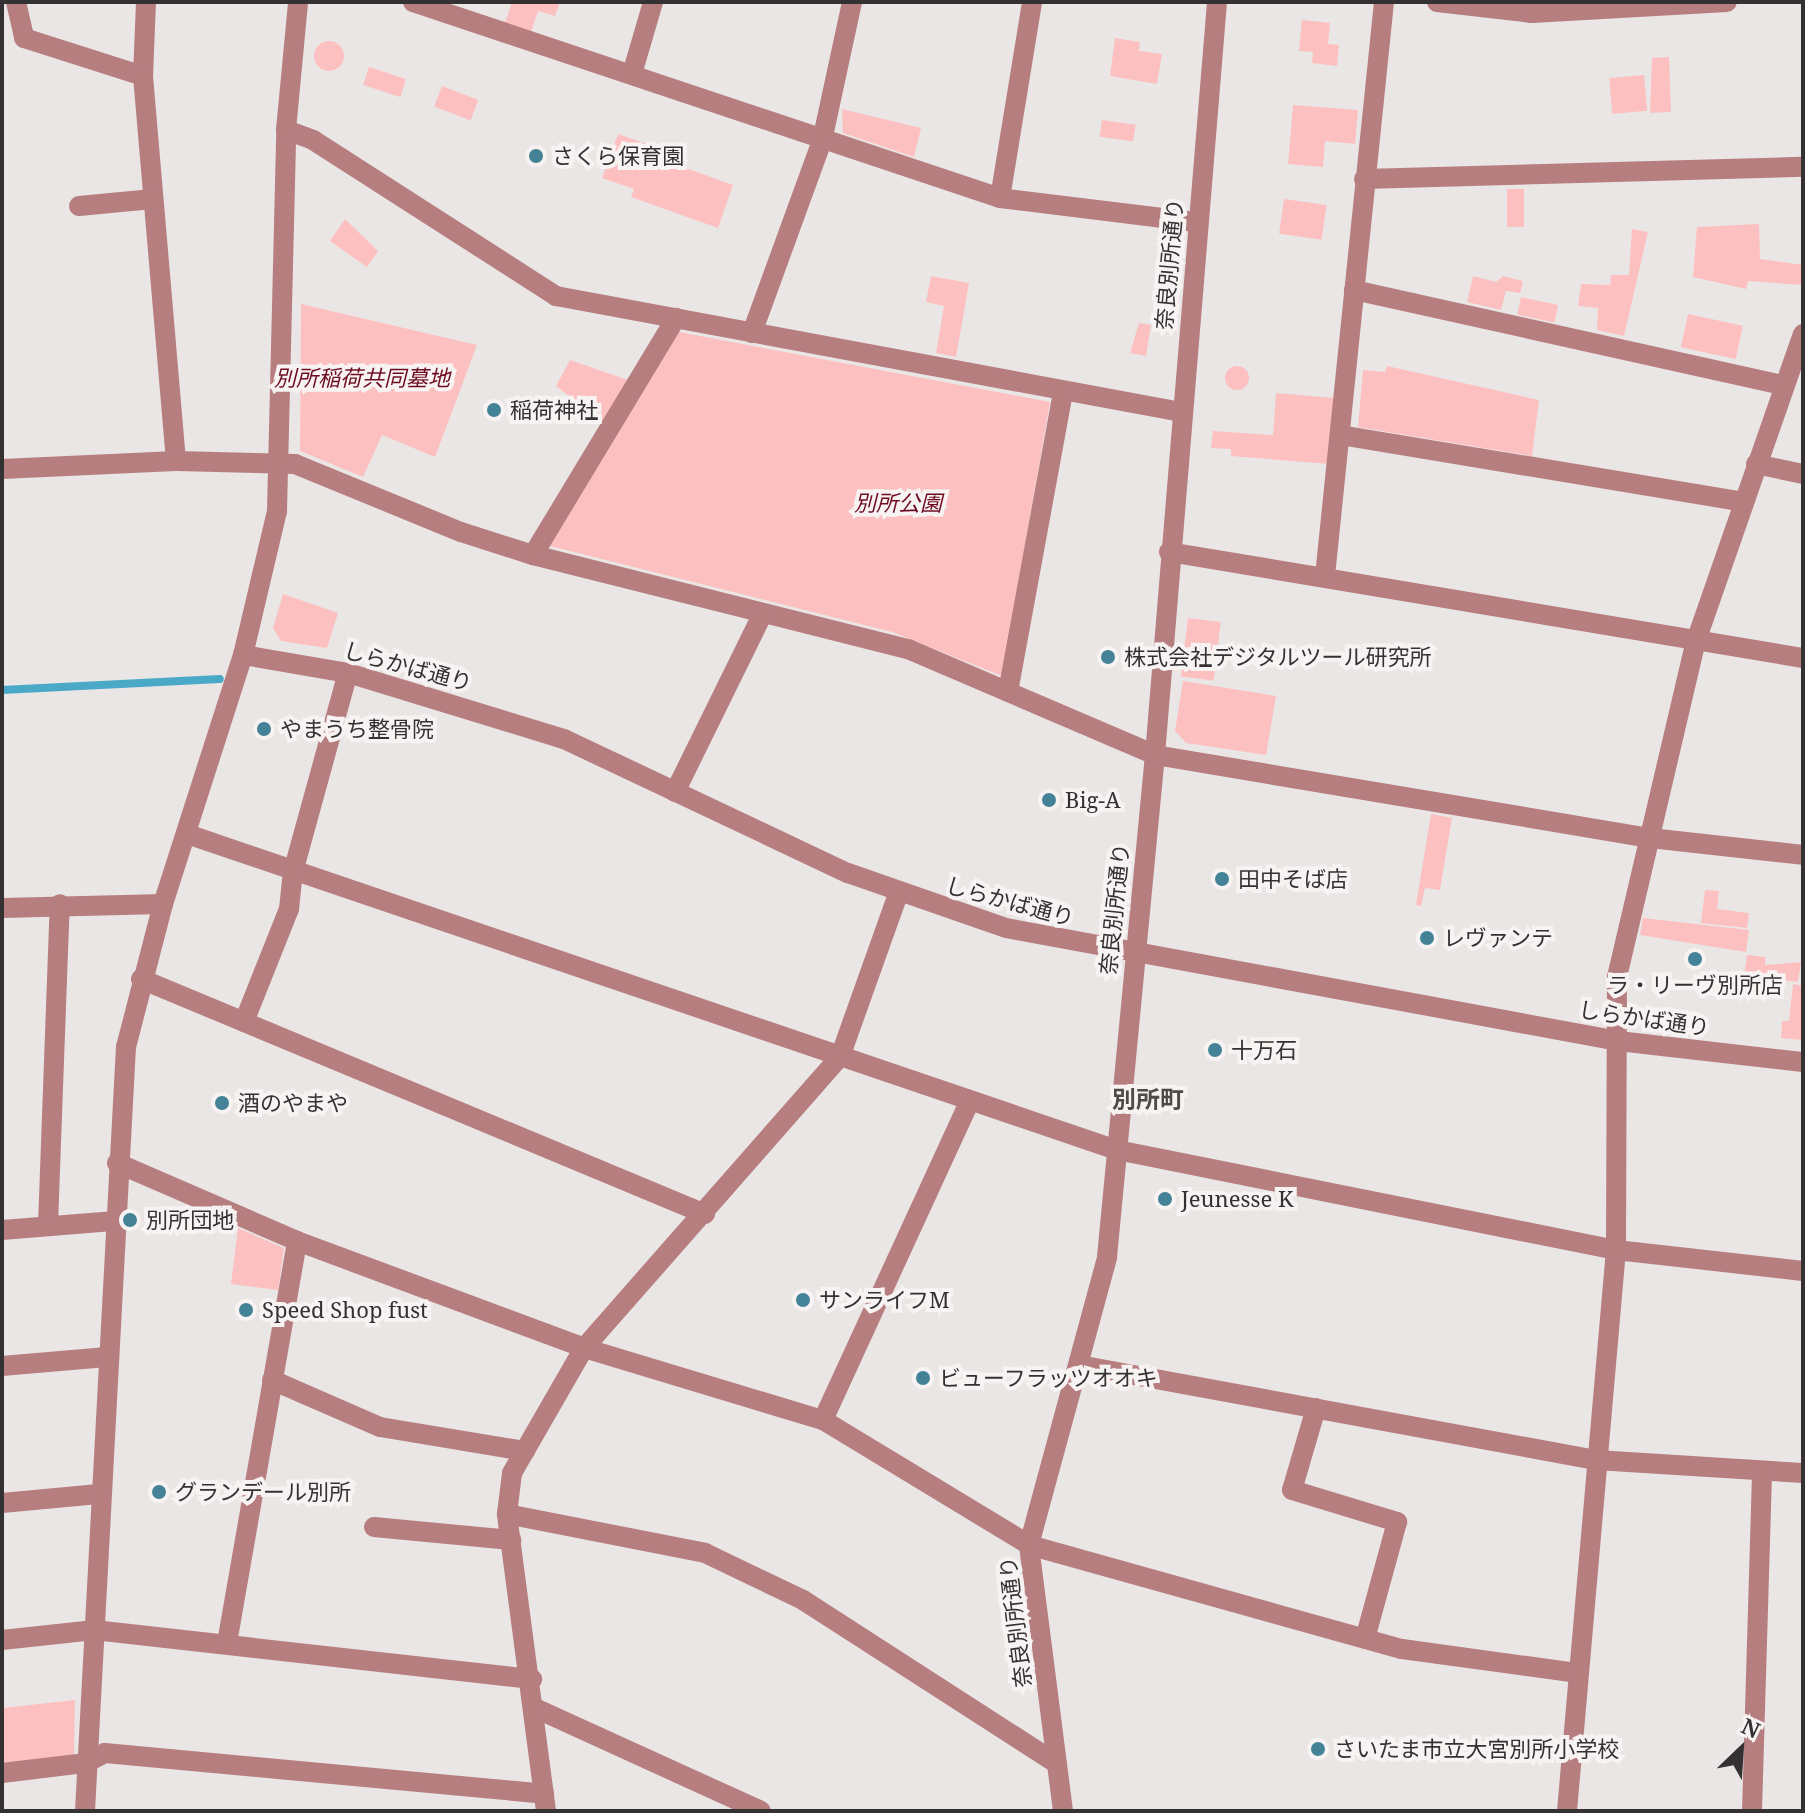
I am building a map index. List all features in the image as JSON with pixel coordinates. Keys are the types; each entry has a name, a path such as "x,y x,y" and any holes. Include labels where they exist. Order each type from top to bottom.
{"street":[{"path":"16,2 24,38 143,76"},
{"path":"146,2 143,76 176,461"},
{"path":"85,1811 113,1221 126,1047 141,979 163,904 243,655 277,511 281,462 286,130 298,2"},
{"path":"413,2 1000,198 1196,222"},
{"path":"632,74 653,2"},
{"path":"752,333 822,141 852,2"},
{"path":"1000,198 1032,2"},
{"name":"奈良別所通り","path":"1063,1811 1029,1545 1107,1257 1133,955 1155,755 1196,222 1217,2"},
{"path":"1325,576 1384,2"},
{"path":"1437,2 1532,13 1727,2"},
{"path":"286,130 313,140 556,296 1181,412"},
{"path":"1364,179 1803,167"},
{"path":"79,206 153,199"},
{"path":"1354,290 1784,385"},
{"path":"533,555 676,318"},
{"path":"1567,1811 1616,1250 1617,977 1696,641 1803,334"},
{"path":"1008,692 1063,391"},
{"path":"1340,435 1743,502"},
{"path":"2,469 176,461 281,462 533,555 908,649 1155,755 1650,838 1803,855"},
{"path":"1756,464 1803,474"},
{"path":"1169,552 1803,658"},
{"path":"675,792 763,613"},
{"name":"しらかば通り","path":"243,655 348,673 564,739 898,894 1006,928 1133,955 1618,1041 1803,1062"},
{"path":"244,1022 289,909 293,872 348,673"},
{"path":"187,834 1117,1150 1616,1250 1803,1271"},
{"path":"2,1773 86,1763 105,1753 174,1757 545,1803 532,1679 507,1514 512,1473 584,1348 840,1057 898,894"},
{"path":"2,908 60,904 163,904"},
{"path":"48,1225 60,904"},
{"path":"141,979 705,1214"},
{"path":"823,1420 969,1102"},
{"path":"117,1163 297,1241 584,1348 823,1420 1029,1545 1402,1649 1578,1673"},
{"path":"2,1230 113,1221"},
{"path":"227,1643 297,1241"},
{"path":"2,1366 107,1357"},
{"path":"1079,1365 1596,1460 1803,1473"},
{"path":"272,1380 380,1427 525,1451"},
{"path":"1316,1408 1292,1490 1397,1522 1365,1639"},
{"path":"1752,1811 1762,1471"},
{"path":"2,1503 99,1494"},
{"path":"507,1514 705,1553 803,1600 1056,1763"},
{"path":"374,1527 511,1540"},
{"path":"2,1640 94,1630 532,1679"},
{"path":"535,1708 761,1811"}],"green space":[{"path":"512,2 560,2 555,16 538,11 531,32 505,23"},
{"path":"1302,20 1330,23 1328,44 1339,45 1337,66 1312,63 1313,52 1299,51"},
{"path":"1115,38 1140,42 1139,51 1162,54 1157,84 1110,76"},
{"path":"329,41 340,45 344,56 340,67 329,71 318,67 314,56 318,45"},
{"path":"1669,57 1671,112 1650,113 1652,58"},
{"path":"369,67 406,79 400,97 363,85"},
{"path":"1644,75 1647,111 1612,114 1609,78"},
{"path":"442,86 478,100 471,121 434,107"},
{"path":"1293,105 1358,110 1355,144 1325,141 1323,167 1288,164"},
{"path":"842,109 921,128 914,157 843,133"},
{"path":"1102,120 1136,125 1133,142 1100,137"},
{"path":"618,134 683,157 680,166 733,185 718,228 631,197 634,189 602,178"},
{"path":"1507,189 1524,189 1524,227 1507,227"},
{"path":"1284,199 1327,205 1322,240 1279,234"},
{"path":"345,219 378,251 367,267 330,241"},
{"path":"1759,224 1760,259 1803,265 1803,285 1748,281 1746,289 1693,277 1697,227"},
{"path":"1632,229 1648,232 1624,336 1597,330 1598,308 1578,306 1581,284 1610,285 1611,275 1629,275"},
{"path":"931,276 969,283 956,357 936,353 944,306 926,302"},
{"path":"1473,276 1496,282 1503,276 1523,281 1520,293 1506,291 1501,310 1467,302"},
{"path":"1521,297 1558,305 1554,323 1517,315"},
{"name":"別所稲荷共同墓地","path":"301,304 477,345 435,457 382,435 363,477 300,451"},
{"path":"1688,314 1743,326 1736,359 1681,347"},
{"path":"1139,323 1151,325 1146,356 1130,353"},
{"name":"別所公園","path":"679,332 1050,402 1002,676 892,632 550,546"},
{"path":"570,360 628,380 603,422 556,386"},
{"path":"1237,366 1246,369 1249,378 1246,387 1237,390 1228,387 1225,378 1228,369"},
{"path":"1387,366 1539,400 1532,456 1358,427 1363,370 1385,372"},
{"path":"1276,393 1335,398 1329,464 1231,456 1231,449 1211,448 1213,431 1273,435"},
{"path":"283,594 338,613 327,648 281,641 273,628"},
{"path":"1188,618 1221,622 1214,681 1181,677"},
{"path":"1183,681 1276,696 1266,755 1186,743 1175,731"},
{"path":"1431,814 1452,818 1440,890 1425,888 1421,906 1416,905"},
{"path":"1705,890 1719,891 1717,909 1749,913 1747,928 1701,923"},
{"path":"1643,918 1749,930 1746,952 1640,935"},
{"path":"1747,955 1765,957 1765,965 1801,962 1798,982 1744,975"},
{"path":"1793,984 1803,986 1803,1040 1781,1038 1782,1021 1789,1021"},
{"path":"238,1228 284,1248 278,1290 231,1284"},
{"path":"75,1700 74,1756 2,1763 2,1708"}],"waterway":[{"path":"2,690 220,679"}],"place":[{"name":"さくら保育園","path":"536,156"},
{"name":"稲荷神社","path":"494,410"},
{"name":"株式会社デジタルツール研究所","path":"1108,657"},
{"name":"やまうち整骨院","path":"264,729"},
{"name":"Big-A","path":"1049,800"},
{"name":"田中そば店","path":"1222,879"},
{"name":"レヴァンテ","path":"1427,938"},
{"name":"ラ・リーヴ別所店","path":"1695,959"},
{"name":"十万石","path":"1215,1050"},
{"name":"酒のやまや","path":"222,1103"},
{"name":"Jeunesse K","path":"1165,1199"},
{"name":"別所団地","path":"130,1220"},
{"name":"サンライフM","path":"803,1300"},
{"name":"Speed Shop fust","path":"246,1310"},
{"name":"ビューフラッツオオキ","path":"923,1378"},
{"name":"グランデール別所","path":"159,1492"},
{"name":"さいたま市立大宮別所小学校","path":"1318,1749"}],"district":[{"name":"別所町","path":"1148,1099"}]}
